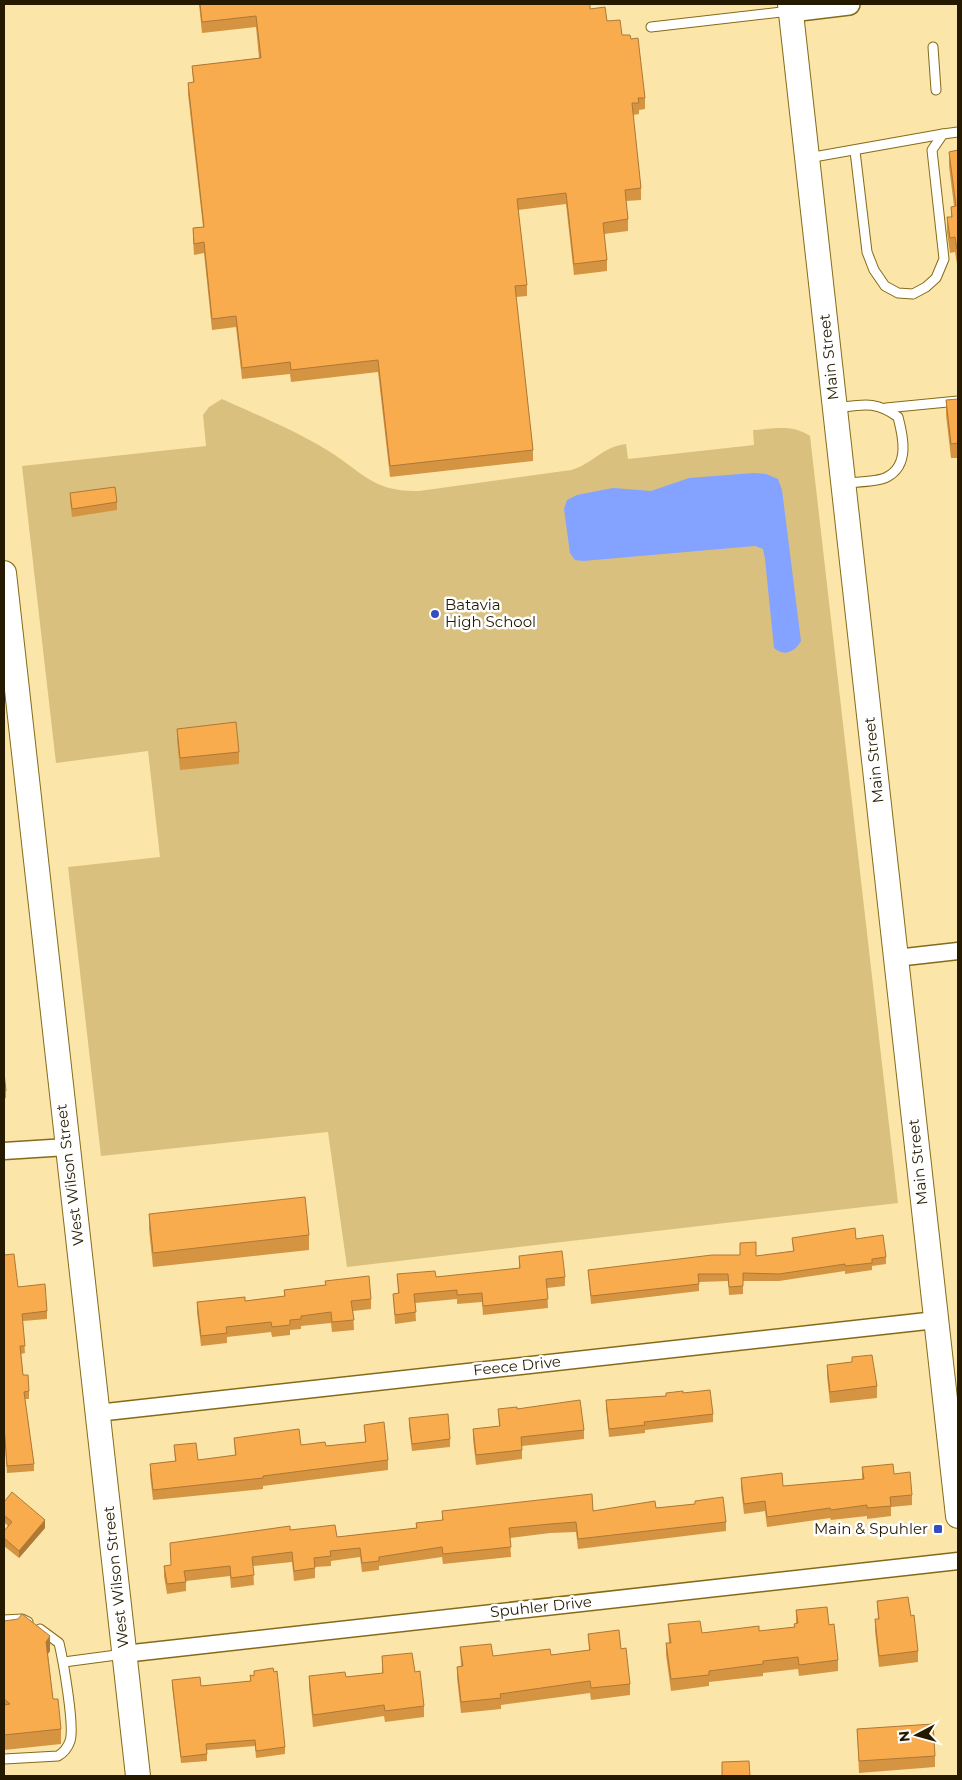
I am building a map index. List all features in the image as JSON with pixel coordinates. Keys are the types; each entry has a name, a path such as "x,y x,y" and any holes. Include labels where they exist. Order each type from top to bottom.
{"main road":[{"name":"Main Street","path":"790,7 958,1516"},
{"name":"West Wilson Street","path":"4,573 138,1776"}],"street":[{"path":"790,7 849,4"},
{"path":"896,958 958,951"},
{"path":"4,1152 67,1147"},
{"name":"Feece Drive","path":"97,1413 936,1320"},
{"name":"Spuhler Drive","path":"124,1654 958,1561"}],"lane":[{"path":"651,27 790,7"},
{"path":"933,47 936,90"},
{"path":"807,158 855,151 897,140 958,132"},
{"path":"855,151 867,252 874,270 885,286 898,293 913,294 926,288 936,278 944,258 932,150 943,134"},
{"path":"835,408 869,404 886,408 958,401"},
{"path":"843,483 887,477 898,467 904,455 902,434 898,417 886,408"},
{"path":"4,1620 22,1619 59,1643 64,1662 71,1740 58,1756 4,1759"},
{"path":"64,1662 124,1654"}],"shaded area":[{"path":"222,399 315,443 369,479 390,488 403,490 419,491 571,470 585,464 610,448 626,444 628,459 754,445 753,430 789,429 803,432 810,436 898,1203 347,1267 328,1132 101,1156 68,867 160,857 148,751 56,763 22,466 206,446 203,415 209,407"}],"water":[{"path":"754,473 766,474 778,479 782,490 801,641 796,648 789,652 785,653 774,648 763,549 755,546 583,561 575,560 570,553 564,509 567,500 577,495 613,488 651,491 689,478"}],"building":[{"path":"200,4 590,4 590,9 605,7 607,21 620,20 622,35 630,35 631,39 638,38 645,98 638,98 639,103 632,103 641,188 625,190 628,219 603,223 607,260 574,264 566,193 517,199 527,285 515,286 533,450 390,466 378,360 291,370 290,362 242,368 236,316 212,319 204,242 194,244 193,228 204,227 188,83 194,82 192,66 261,58 256,16 202,22"},
{"path":"958,150 957,249 955,237 950,238 947,217 952,217 951,207 956,206 949,152"},
{"path":"958,399 958,443 951,444 946,400"},
{"path":"115,487 117,502 72,509 70,493"},
{"path":"236,722 239,752 180,758 177,729"},
{"path":"4,1072 6,1091 4,1091"},
{"path":"305,1197 309,1235 153,1253 149,1214"},
{"path":"855,1228 856,1239 883,1235 886,1257 872,1259 872,1263 845,1266 845,1264 779,1274 743,1273 743,1286 729,1287 728,1274 698,1274 699,1284 591,1296 588,1270 712,1255 740,1255 740,1243 756,1242 756,1256 794,1251 792,1238"},
{"path":"562,1251 565,1277 546,1279 548,1299 483,1306 482,1293 457,1295 457,1290 414,1294 416,1312 395,1315 393,1294 399,1293 397,1274 435,1271 436,1277 520,1268 519,1256"},
{"path":"14,1254 18,1287 45,1284 47,1311 22,1314 25,1346 20,1346 23,1375 28,1375 29,1391 24,1392 34,1464 7,1466 4,1425 4,1255"},
{"path":"369,1276 371,1299 351,1301 354,1320 332,1322 331,1312 301,1316 301,1319 290,1320 290,1325 272,1327 271,1322 226,1327 227,1333 201,1336 197,1302 245,1297 245,1301 285,1296 284,1290 326,1285 325,1281"},
{"path":"872,1355 877,1386 830,1392 827,1365 852,1362 852,1357"},
{"path":"710,1390 713,1414 644,1422 645,1425 609,1429 606,1400 666,1396 666,1393"},
{"path":"580,1400 584,1430 521,1437 522,1450 476,1455 473,1429 500,1426 498,1409 517,1407 517,1409"},
{"path":"448,1414 450,1439 412,1444 409,1418"},
{"path":"384,1422 388,1460 263,1476 263,1478 153,1490 150,1464 176,1461 174,1445 196,1443 198,1460 236,1455 234,1438 299,1429 301,1445 325,1442 326,1446 366,1442 364,1425"},
{"path":"893,1464 894,1474 910,1472 912,1495 890,1497 891,1506 867,1508 867,1505 831,1510 830,1508 767,1517 765,1501 744,1504 741,1478 782,1473 783,1486 864,1479 862,1467"},
{"path":"12,1492 45,1520 19,1551 4,1538 4,1531 12,1522 4,1515 4,1502"},
{"path":"592,1494 593,1511 655,1501 656,1508 695,1504 695,1501 723,1497 726,1522 578,1539 576,1522 509,1528 511,1547 443,1554 442,1547 379,1557 379,1561 362,1563 360,1548 330,1551 331,1556 314,1558 315,1568 294,1571 292,1552 252,1557 254,1575 231,1578 230,1566 184,1571 186,1582 167,1584 164,1566 171,1565 170,1543 290,1526 290,1530 335,1525 337,1537 417,1528 416,1523 443,1520 442,1511"},
{"path":"908,1597 911,1616 914,1615 918,1651 879,1656 875,1619 879,1619 877,1601"},
{"path":"827,1607 829,1625 834,1624 838,1660 799,1665 798,1657 709,1671 709,1675 671,1679 666,1643 671,1643 668,1624 700,1621 702,1633 759,1626 759,1631 795,1627 794,1624 798,1623 796,1610"},
{"path":"22,1614 50,1636 46,1642 53,1699 58,1699 61,1729 4,1735 4,1705 10,1704 4,1699 4,1621 18,1619"},
{"path":"619,1630 621,1649 626,1648 630,1684 591,1688 590,1681 500,1694 501,1698 461,1702 457,1667 463,1666 460,1647 491,1644 493,1656 550,1649 551,1655 590,1650 588,1634"},
{"path":"412,1653 415,1672 420,1671 424,1706 385,1711 384,1705 313,1715 309,1676 345,1672 346,1677 383,1673 382,1656"},
{"path":"273,1668 274,1672 277,1671 285,1747 256,1751 255,1740 206,1744 207,1754 181,1757 172,1680 200,1677 201,1686 251,1681 250,1675 254,1676 254,1671"},
{"path":"933,1724 935,1756 859,1761 857,1729"},
{"path":"749,1761 750,1776 722,1776 722,1762"}],"place":[{"name":"Batavia High School","path":"435,614"},
{"name":"Main & Spuhler","path":"938,1529"}]}
